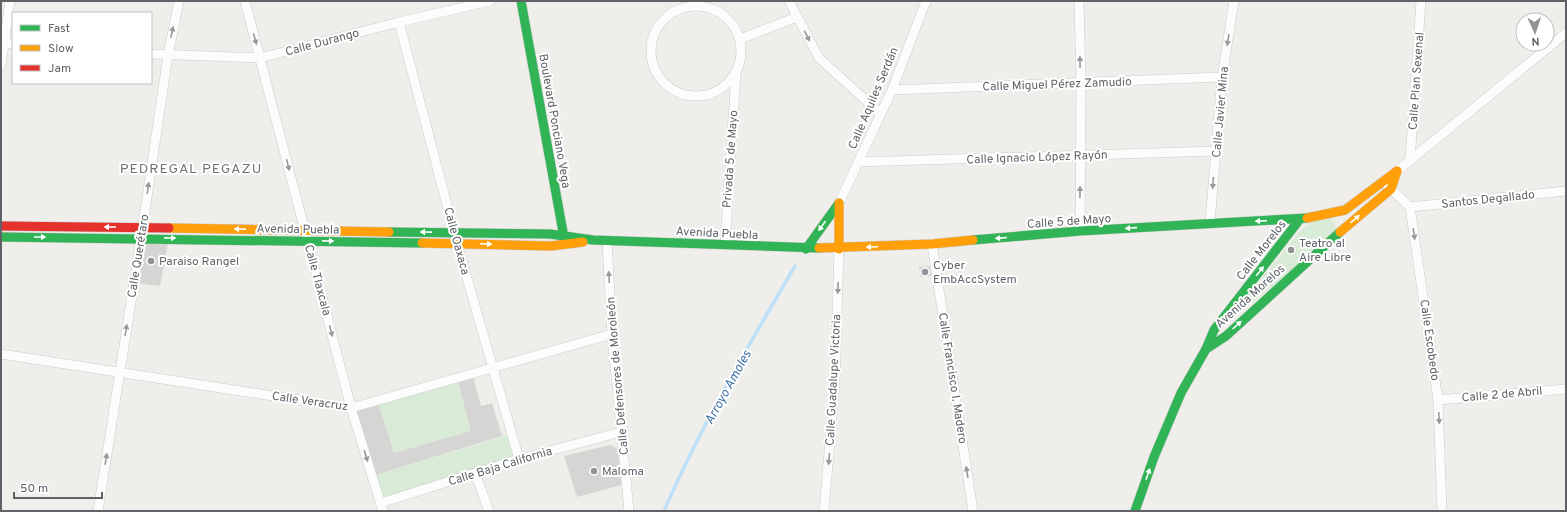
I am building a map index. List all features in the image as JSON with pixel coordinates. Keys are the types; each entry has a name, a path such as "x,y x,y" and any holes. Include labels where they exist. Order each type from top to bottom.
{"street":[{"path":"1,65 6,43 10,1"},
{"name":"Calle Querétaro","path":"98,511 143,227 168,55 179,1"},
{"name":"Calle Tlaxcala","path":"246,1 352,408 382,507"},
{"name":"Calle Durango","path":"152,54 260,58 398,22 490,1"},
{"name":"Boulevard Ponciano Vega","path":"522,1 565,245"},
{"path":"789,1 819,58 881,114"},
{"name":"Calle Aquiles Serdán","path":"806,249 839,203 892,90 926,1"},
{"path":"1079,1 1081,83 1080,231"},
{"name":"Calle Javier Mina","path":"1210,223 1222,77 1234,1"},
{"name":"Calle Plan Sexenal","path":"1410,161 1421,1"},
{"name":"Privada 5 de Mayo","path":"725,245 736,73 740,59 740,39 734,26 719,11 707,5 691,4 676,9 663,20 656,31 652,46 653,60 657,74 666,85 686,97 704,97 716,93 727,85 736,73"},
{"path":"740,39 797,16"},
{"name":"Calle Oaxaca","path":"398,22 457,243 518,459"},
{"path":"1391,189 1397,171 1566,33"},
{"name":"Calle Miguel Pérez Zamudio","path":"892,90 1222,77"},
{"name":"Calle Ignacio López Rayón","path":"858,162 1216,151"},
{"name":"Calle Morelos","path":"1206,349 1214,330 1300,219 1323,216 1345,210 1397,171"},
{"path":"1382,181 1410,207"},
{"name":"Avenida Morelos","path":"1135,511 1154,457 1180,393 1206,349 1226,336 1339,232 1391,189"},
{"name":"Santos Degallado","path":"1410,207 1566,191"},
{"name":"Calle Aquiles Serdán","path":"839,203 840,249"},
{"name":"Calle Escobedo","path":"1410,207 1438,400 1442,511"},
{"path":"1323,216 1334,220 1337,223 1339,232"},
{"name":"Calle 5 de Mayo","path":"840,249 932,244 1080,231 1300,219"},
{"name":"Avenida Puebla","path":"1,226 455,233 563,236 593,240 806,249 840,249"},
{"name":"Avenida Puebla","path":"1,237 565,245 593,240"},
{"name":"Calle Defensores de Moroleón","path":"607,240 612,334 629,511"},
{"name":"Calle Francisco I. Madero","path":"932,244 973,511"},
{"name":"Calle Guadalupe Victoria","path":"824,511 835,382 840,249"},
{"name":"Calle Veracruz","path":"1,354 352,408 612,334"},
{"name":"Calle 2 de Abril","path":"1438,400 1566,389"},
{"name":"Calle Baja California","path":"382,507 518,459 621,432"},
{"path":"475,473 489,511"}],"green space":[{"path":"1320,217 1331,219 1335,224 1336,232 1319,248 1218,331 1301,230"},
{"path":"457,378 471,431 394,453 377,400"},
{"path":"512,434 519,459 381,503 372,476"}],"building":[{"name":"Paraiso Rangel","path":"141,238 169,238 160,286 134,283"},
{"name":"Cyber EmbAccSystem","path":"930,266 931,276 921,277 919,267"},
{"path":"472,373 481,406 492,403 502,436 372,476 351,408 377,400 394,453 471,431 457,378"},
{"name":"Maloma","path":"610,445 618,449 621,485 577,497 564,456"}],"waterway":[{"name":"Arroyo Amoles","path":"664,511 709,417 795,266"}],"traffic: fast":[{"path":"521,1 565,243"},
{"path":"806,249 839,203"},
{"path":"973,240 1080,231 1307,218"},
{"path":"1206,349 1214,330 1300,219"},
{"path":"389,232 550,234 593,240 819,248"},
{"path":"1135,511 1154,457 1181,393 1206,349 1226,336 1340,232"},
{"path":"1,237 422,243"}],"traffic: slow":[{"path":"1307,218 1345,210 1397,171"},
{"path":"1340,232 1391,189 1397,171"},
{"path":"839,203 839,249"},
{"path":"169,228 389,232"},
{"path":"819,248 932,244 973,240"},
{"path":"422,243 551,246 583,242"}],"traffic: jam":[{"path":"1,226 169,228"}],"place":[{"name":"Teatro al Aire Libre","path":"1291,250"},
{"name":"Paraiso Rangel","path":"151,261"},
{"name":"Cyber EmbAccSystem","path":"925,272"},
{"name":"Maloma","path":"594,471"}],"district":[{"name":"PEDREGAL PEGAZU","path":"191,168"}]}
